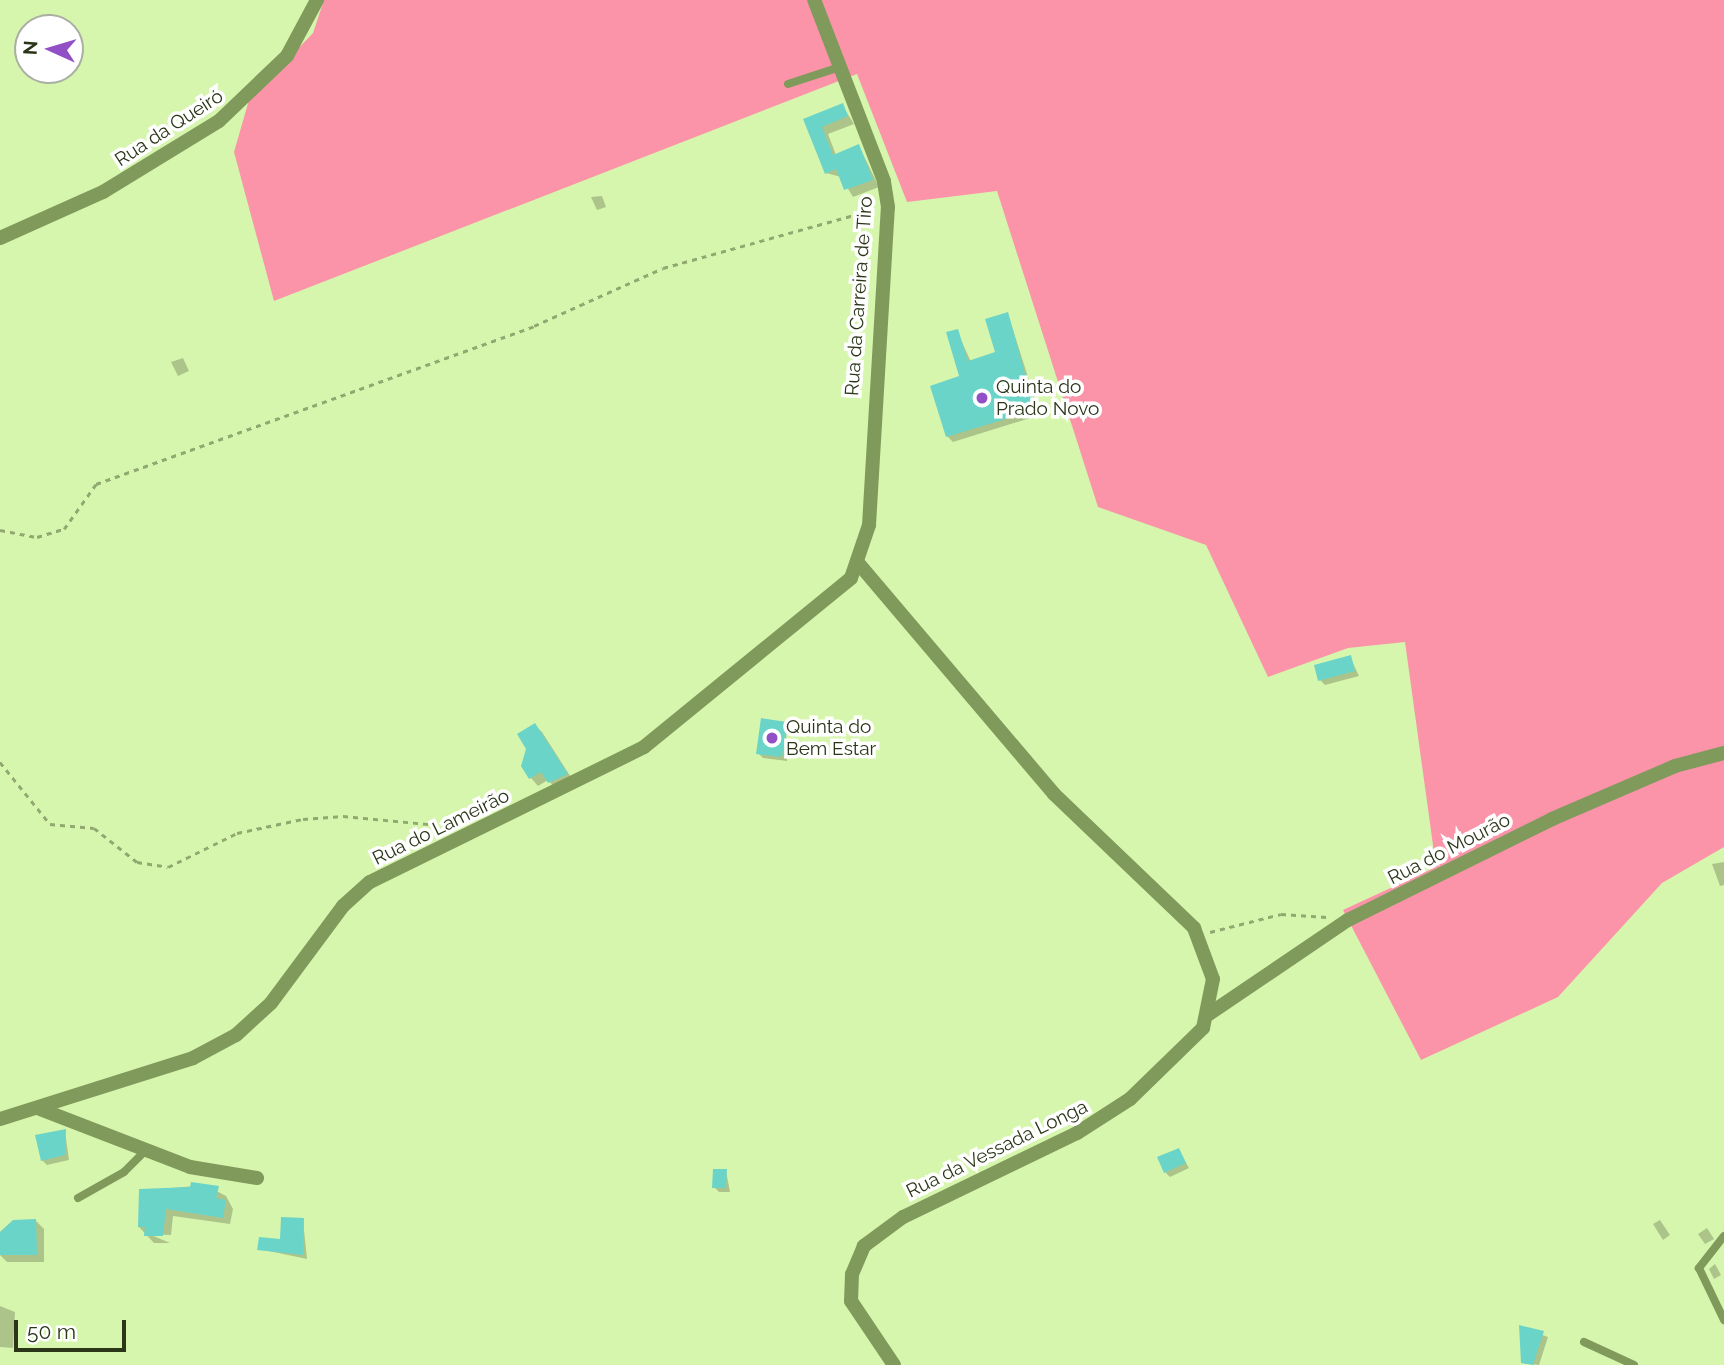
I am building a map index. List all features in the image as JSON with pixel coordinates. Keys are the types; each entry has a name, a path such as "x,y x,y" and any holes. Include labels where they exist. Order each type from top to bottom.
{"street":[{"name":"Rua da Queiró","path":"0,238 103,192 219,121 287,56 317,0"},
{"name":"Rua da Carreira de Tiro","path":"814,0 888,206 869,525 859,564"},
{"name":"Rua do Lameirão","path":"0,1119 193,1058 236,1035 271,1003 354,894 404,862 478,831 605,769 677,724 846,584 859,564"},
{"name":"Rua da Vessada Longa","path":"859,564 1054,794 1200,936 1213,979 1209,1014 1181,1056 1106,1116 872,1236 857,1258 851,1301 894,1365"},
{"name":"Rua do Mourão","path":"1209,1014 1348,920 1552,820 1675,766 1724,753"},
{"path":"40,1108 204,1171 257,1178"}],"lane":[{"path":"788,84 840,67"},
{"path":"78,1198 124,1172 146,1150"},
{"path":"1724,1236 1699,1268 1724,1320"},
{"path":"1584,1342 1634,1365"}],"path":[{"path":"0,530 37,537 64,529 96,484 534,326 663,268 888,206"},
{"path":"0,762 50,824 94,828 137,862 168,867 237,833 303,819 343,816 478,831"},
{"path":"1200,936 1281,914 1348,920"}],"shaded area":[{"path":"324,0 1724,0 1724,847 1662,883 1558,997 1421,1060 1343,910 1436,867 1405,642 1348,648 1268,677 1206,545 1098,507 997,191 907,202 857,74 274,301 234,152 249,100 313,33"}],"building":[{"path":"843,103 848,116 822,127 833,155 859,144 873,180 844,190 836,169 825,174 803,119"},
{"name":"Quinta do Prado Novo","path":"1008,312 1035,410 946,437 930,386 959,376 946,332 958,329 968,361 995,352 985,319"},
{"path":"1351,655 1355,671 1318,681 1314,665"},
{"name":"Quinta do Bem Estar","path":"761,718 787,722 782,757 756,754"},
{"path":"535,723 568,774 548,783 541,772 529,779 521,766 526,749 517,734"},
{"path":"66,1129 65,1155 41,1161 35,1135"},
{"path":"1179,1148 1186,1163 1164,1173 1157,1157"},
{"path":"713,1169 727,1169 726,1188 712,1188"},
{"path":"191,1182 219,1186 216,1198 226,1200 223,1218 166,1209 163,1236 144,1236 145,1227 138,1227 139,1189 190,1187"},
{"path":"281,1217 304,1218 303,1255 257,1250 259,1237 280,1239"},
{"path":"36,1219 37,1255 0,1255 0,1232 13,1220"},
{"path":"1519,1325 1544,1331 1533,1365 1521,1363"}],"place":[{"name":"Quinta do Prado Novo","path":"982,398"},
{"name":"Quinta do Bem Estar","path":"772,738"}]}
